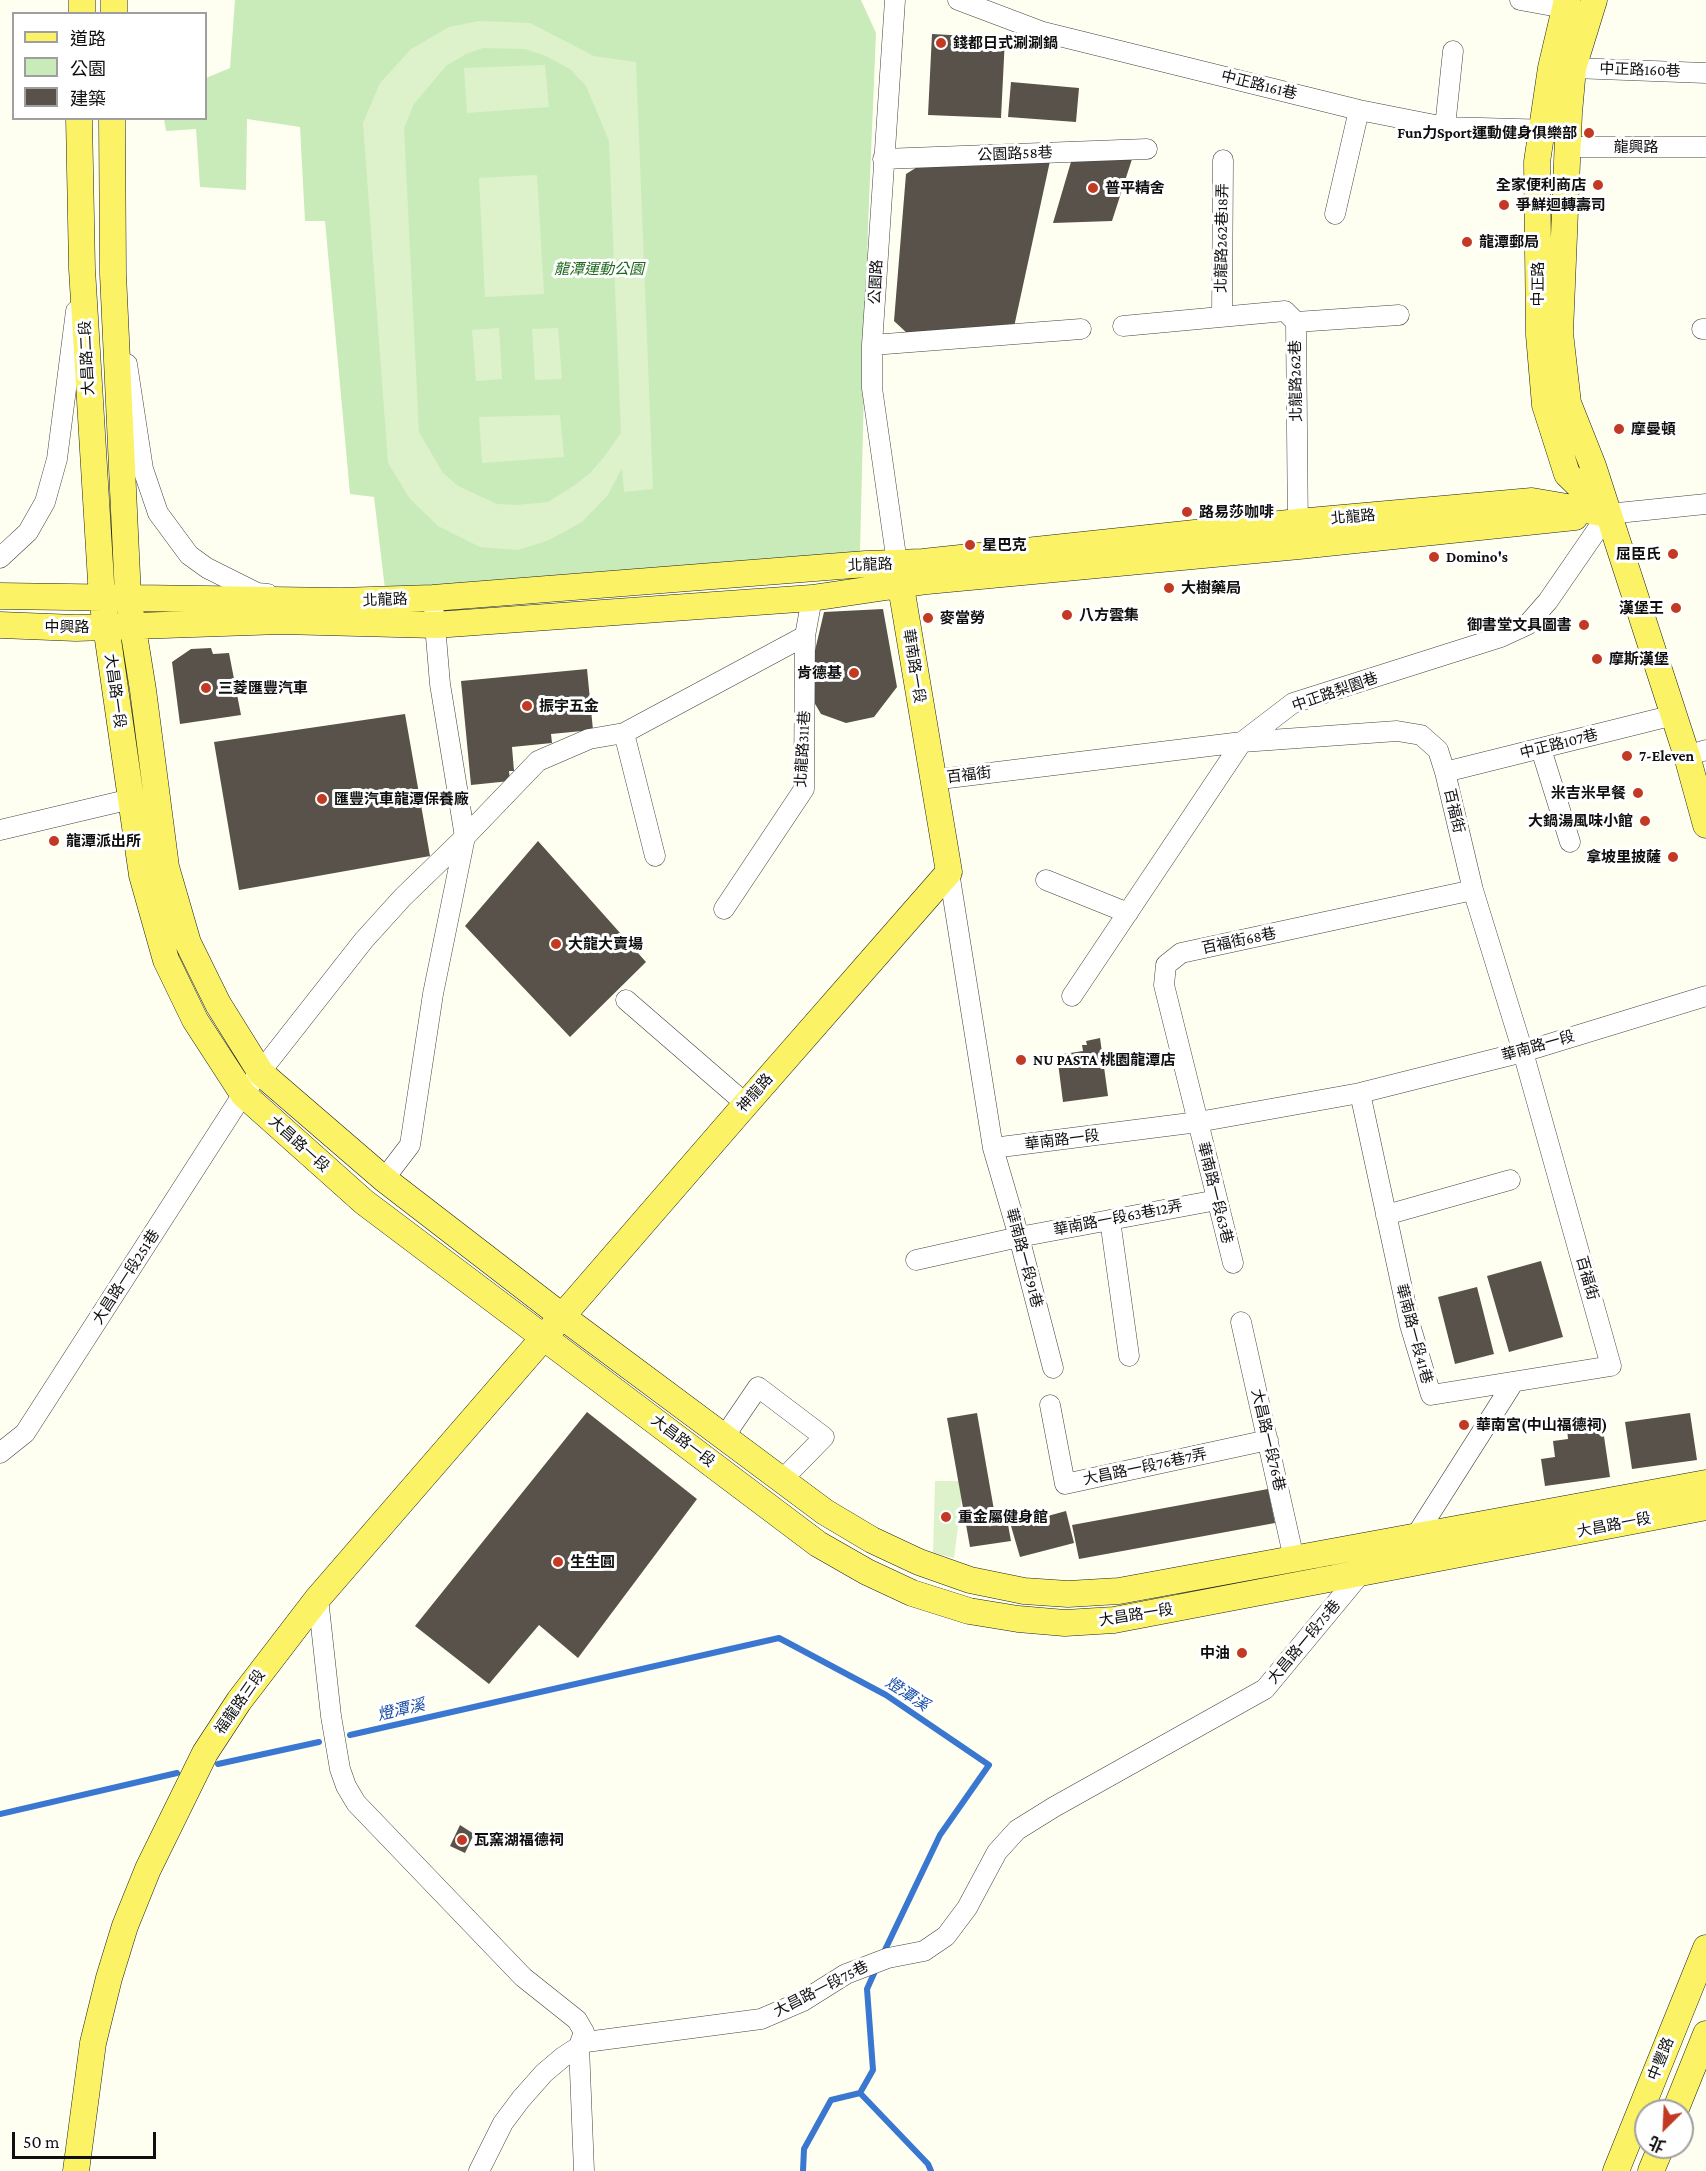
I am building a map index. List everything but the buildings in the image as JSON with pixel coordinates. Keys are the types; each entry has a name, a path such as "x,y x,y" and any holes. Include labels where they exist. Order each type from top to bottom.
{"main road":[{"name":"中正路","path":"1594,0 1573,68 1567,139 1560,333 1568,403 1593,466 1674,715 1696,753 1706,825"},
{"name":"中正路","path":"1566,4 1551,68 1538,162 1539,335 1545,405 1567,474 1608,514"},
{"name":"大昌路二段","path":"79,120 82,269 102,598"},
{"name":"大昌路二段","path":"112,120 113,274 128,597"},
{"name":"北龍路","path":"133,626 281,621 435,625 812,598 899,574 1298,534 1608,514"},
{"name":"北龍路","path":"128,597 340,601 433,598 866,564 899,574"},
{"name":"華南路一段","path":"899,574 949,872"},
{"name":"中興路","path":"0,596 128,597"},
{"name":"大昌路一段","path":"128,597 166,867 188,944 218,1005 261,1073 384,1179 563,1317 825,1512 872,1540 919,1563 970,1580 1024,1591 1068,1594 1119,1591 1706,1483"},
{"name":"大昌路一段","path":"102,598 142,875 166,960 195,1020 243,1094 364,1202 818,1544 867,1572 912,1593 969,1611 1018,1619 1065,1623 1114,1620 1706,1507"},
{"name":"中興路","path":"0,625 76,628 133,626"},
{"name":"神龍路","path":"563,1317 949,872"},
{"name":"福龍路三段","path":"76,2171 93,2043 125,1926 148,1869 205,1753 239,1701 318,1598 544,1336 563,1317"},
{"name":"中豐路","path":"1616,2171 1706,1948"},
{"path":"1683,2099 1698,2078 1706,2034"}],"street":[{"name":"公園路","path":"895,0 872,345 872,388 899,574"},
{"name":"中正路161巷","path":"958,0 1043,32 1359,110 1445,127 1541,129 1567,139"},
{"path":"1520,0 1566,4"},
{"path":"1445,127 1453,51"},
{"name":"中正路160巷","path":"1573,68 1706,73"},
{"path":"1335,214 1359,110"},
{"name":"龍興路","path":"1567,139 1706,147"},
{"name":"公園路58巷","path":"884,159 1147,149"},
{"name":"北龍路262巷18弄","path":"1222,317 1223,160"},
{"path":"0,558 28,532 45,502 57,459 82,269"},
{"path":"113,274 143,469 158,513 189,555 207,568 257,593 340,601"},
{"name":"北龍路262巷","path":"1123,326 1285,310 1296,322 1298,534"},
{"path":"1296,322 1399,315"},
{"path":"872,345 1081,330"},
{"name":"北龍路","path":"1608,514 1706,504"},
{"name":"中正路梨園巷","path":"1072,996 1242,742 1293,703 1501,637 1527,625 1548,601 1608,514"},
{"path":"384,1179 410,1145 433,994 465,837 440,684 433,598"},
{"name":"北龍路311巷","path":"724,909 804,789 805,636 812,598"},
{"path":"655,856 624,733 805,636"},
{"name":"中正路107巷","path":"1445,772 1674,715"},
{"name":"百福街","path":"932,780 1242,742 1397,731 1421,735 1437,750 1445,772 1473,890 1523,1052 1611,1366"},
{"name":"大昌路一段251巷","path":"0,1452 25,1433 243,1094 364,940 538,761 589,739 624,733"},
{"path":"1541,749 1570,842"},
{"path":"0,830 131,799"},
{"name":"華南路一段","path":"949,872 993,1148 1198,1122 1360,1093 1523,1052 1706,996"},
{"path":"1046,880 1128,913"},
{"name":"百福街68巷","path":"1198,1122 1164,985 1166,965 1181,953 1473,890"},
{"path":"626,1000 746,1104"},
{"name":"華南路一段41巷","path":"1360,1093 1410,1325 1431,1395 1611,1366"},
{"name":"華南路一段63巷","path":"1198,1122 1233,1263"},
{"name":"華南路一段91巷","path":"993,1148 1053,1368"},
{"path":"1386,1215 1510,1180"},
{"name":"華南路一段63巷12弄","path":"916,1260 1019,1237 1217,1200"},
{"path":"1110,1220 1129,1356"},
{"name":"大昌路一段76巷","path":"1241,1322 1294,1559"},
{"path":"1401,1565 1415,1537 1513,1383"},
{"path":"724,1437 758,1387 824,1437 782,1480"},
{"name":"大昌路一段76巷7弄","path":"1050,1404 1065,1484 1268,1440"},
{"name":"大昌路一段75巷","path":"479,2171 503,2123 521,2099 544,2073 586,2042 761,2019 803,2001 846,1974 888,1958 924,1951 946,1936 968,1908 997,1852 1017,1830 1265,1689 1362,1572"},
{"path":"318,1598 331,1716 340,1769 346,1786 356,1803 523,1977 577,2020 584,2032 579,2046 584,2171"}],"green space":[{"name":"龍潭運動公園","path":"235,0 861,0 876,33 868,226 860,552 385,589 374,497 350,494 325,221 305,221 300,127 247,119 246,190 200,187 196,129 166,131 164,120 207,120 207,78 230,68"},
{"path":"479,21 530,23 594,56 636,62 653,489 624,492 622,468 608,495 582,522 549,540 518,550 480,547 438,526 410,499 388,463 363,123 380,83 411,49 449,27","holes":["483,48 525,49 546,56 570,69 586,86 609,141 621,433 590,473 575,485 548,502 517,505 497,504 458,486 443,473 419,432 404,128 414,104 446,66 466,54"]},
{"path":"545,65 549,107 467,113 464,68"},
{"path":"537,175 544,294 485,297 479,178"},
{"path":"499,328 502,379 476,381 472,330"},
{"path":"558,328 562,379 535,380 532,329"},
{"path":"560,415 564,457 482,463 479,417"},
{"name":"重金屬健身館","path":"935,1481 964,1481 954,1558 933,1553"}],"waterway":[{"name":"燈潭溪","path":"350,1735 779,1638 886,1695 989,1765 940,1835 883,1954"},
{"name":"燈潭溪","path":"218,1764 319,1742"},
{"name":"燈潭溪","path":"0,1814 177,1773"},
{"name":"燈潭溪","path":"876,1969 867,1989 873,2070 860,2093 928,2164 931,2171"},
{"path":"803,2171 804,2149 831,2100 860,2093"}],"place":[{"name":"錢都日式涮涮鍋","path":"941,43"},
{"name":"Fun力Sport運動健身俱樂部","path":"1589,133"},
{"name":"全家便利商店","path":"1598,185"},
{"name":"普平精舍","path":"1093,188"},
{"name":"爭鮮迴轉壽司","path":"1504,205"},
{"name":"龍潭郵局","path":"1467,242"},
{"name":"摩曼頓","path":"1619,429"},
{"name":"路易莎咖啡","path":"1187,512"},
{"name":"星巴克","path":"970,545"},
{"name":"屈臣氏","path":"1673,554"},
{"name":"Domino's","path":"1434,557"},
{"name":"大樹藥局","path":"1169,588"},
{"name":"漢堡王","path":"1676,608"},
{"name":"八方雲集","path":"1067,615"},
{"name":"麥當勞","path":"928,618"},
{"name":"御書堂文具圖書","path":"1584,625"},
{"name":"摩斯漢堡","path":"1597,659"},
{"name":"肯德基","path":"854,673"},
{"name":"三菱匯豐汽車","path":"206,688"},
{"name":"振宇五金","path":"527,706"},
{"name":"7-Eleven","path":"1627,756"},
{"name":"米吉米早餐","path":"1638,793"},
{"name":"匯豐汽車龍潭保養廠","path":"322,799"},
{"name":"大鍋湯風味小館","path":"1645,821"},
{"name":"龍潭派出所","path":"54,841"},
{"name":"拿坡里披薩","path":"1673,857"},
{"name":"大龍大賣場","path":"556,944"},
{"name":"NU PASTA 桃園龍潭店","path":"1021,1060"},
{"name":"華南宮(中山福德祠)","path":"1464,1425"},
{"name":"重金屬健身館","path":"946,1517"},
{"name":"生生圓","path":"558,1562"},
{"name":"中油","path":"1242,1653"},
{"name":"瓦窯湖福德祠","path":"462,1840"}]}
